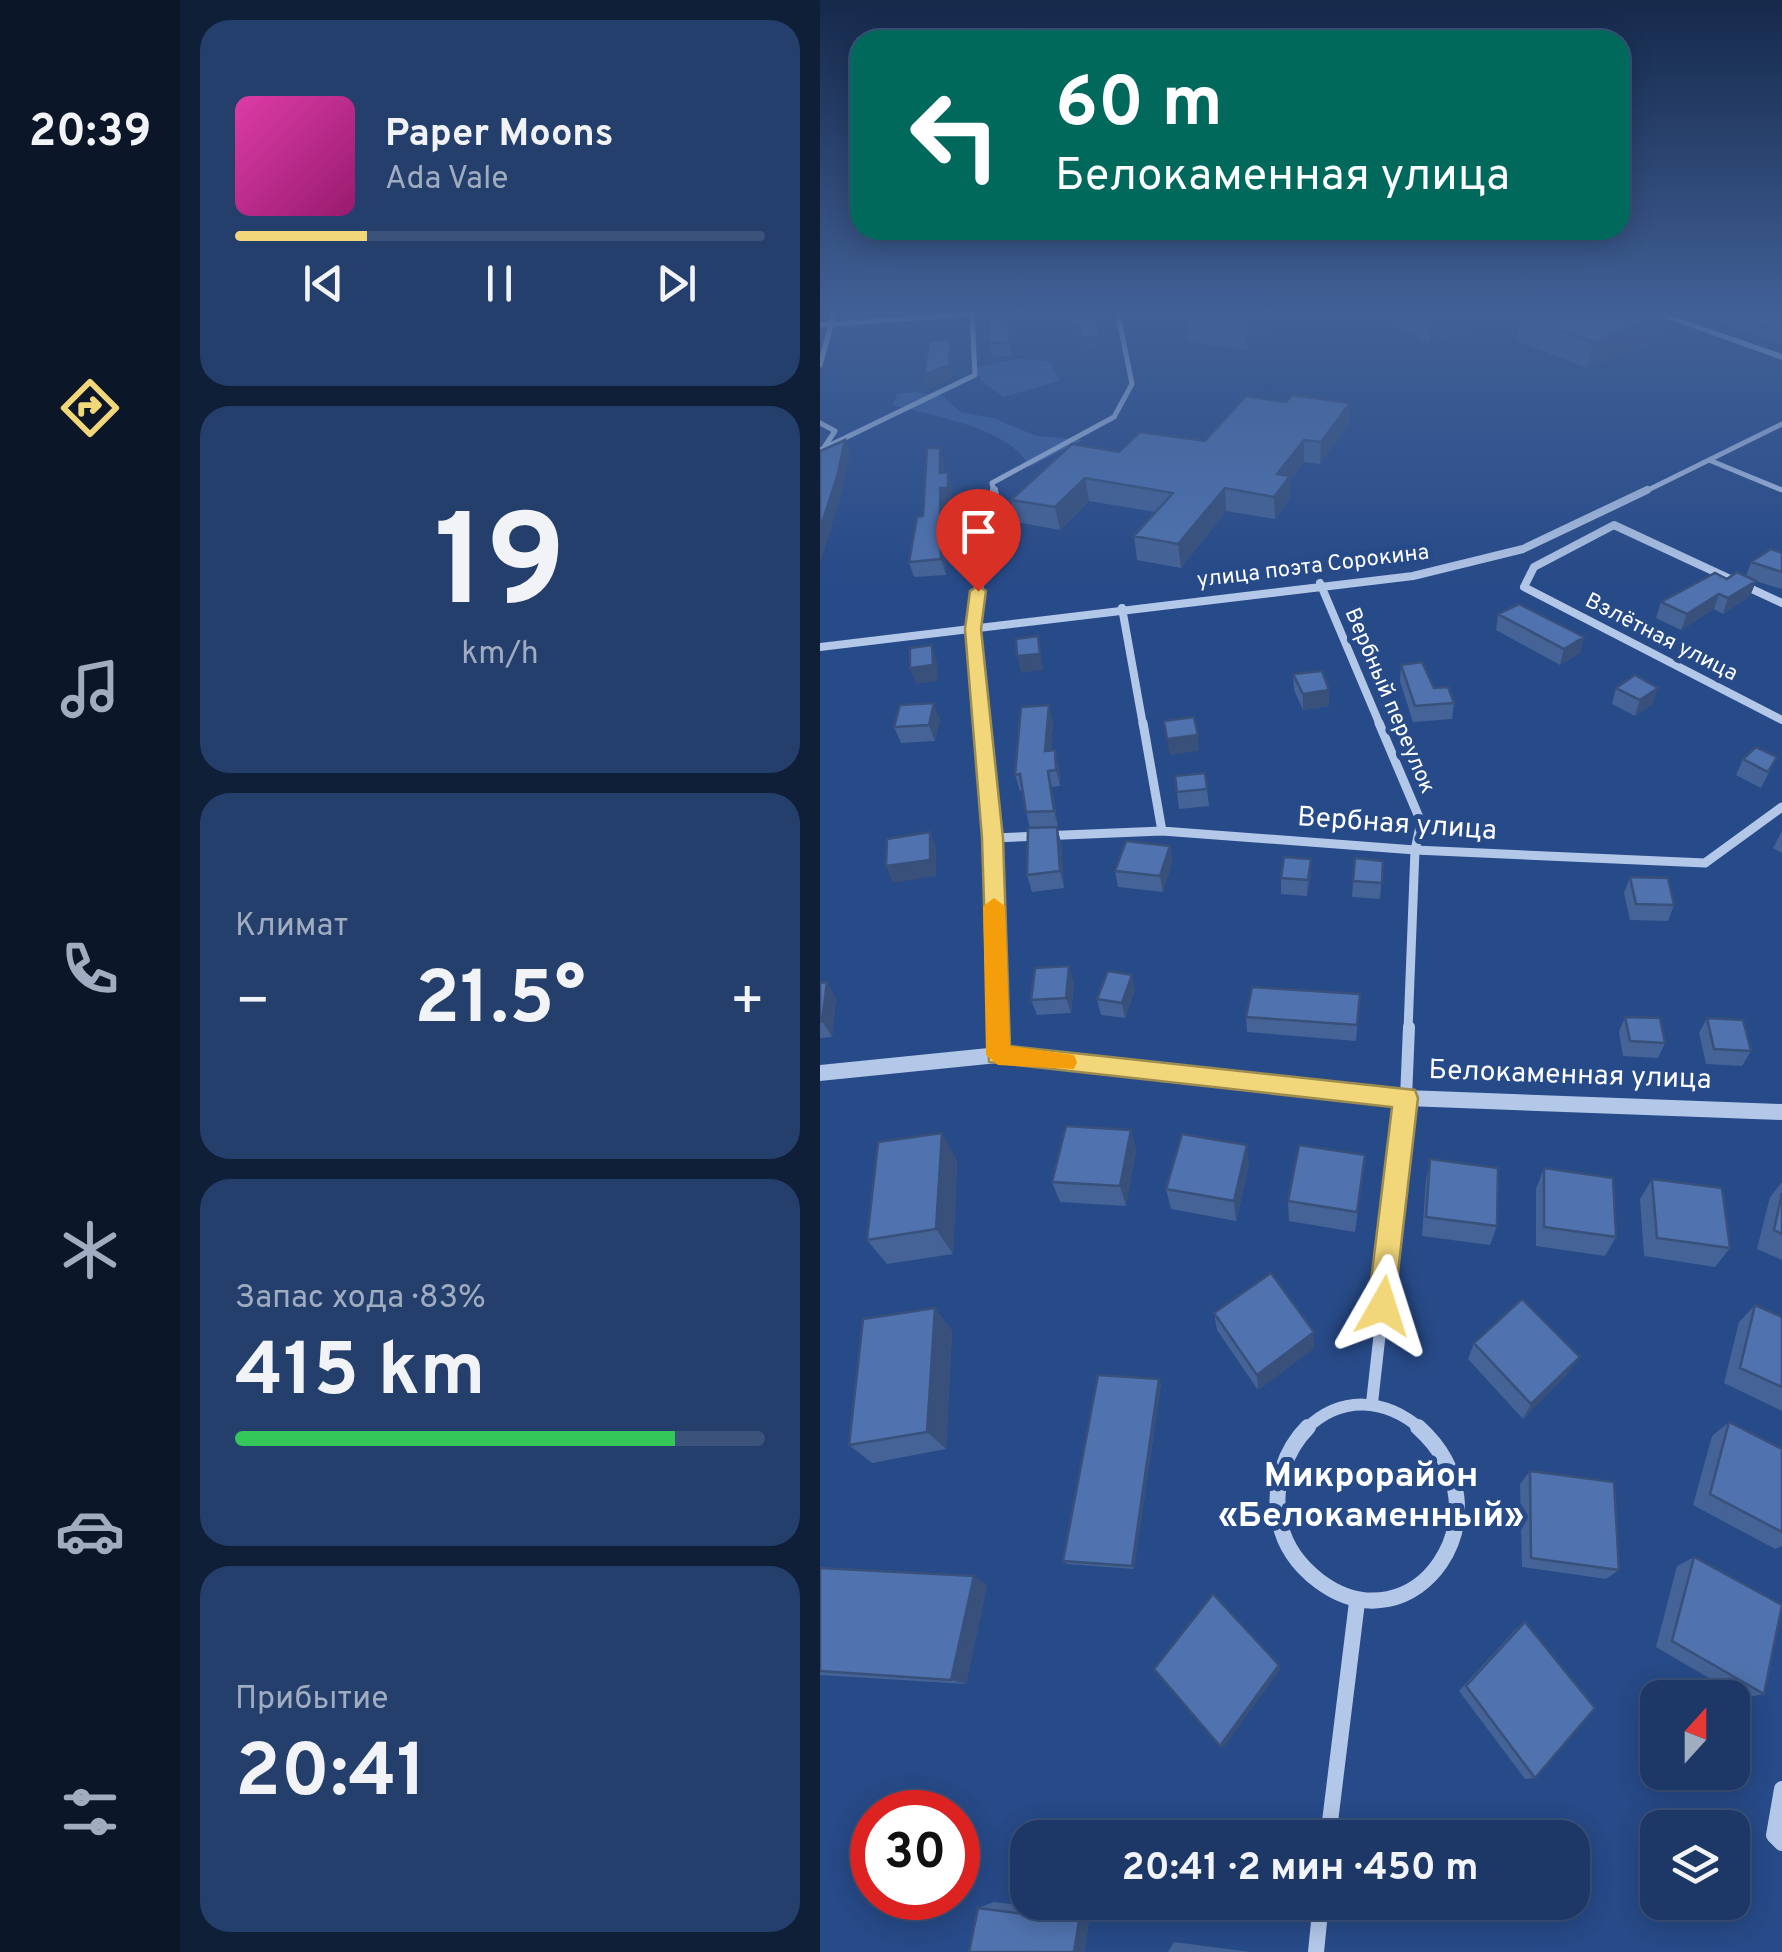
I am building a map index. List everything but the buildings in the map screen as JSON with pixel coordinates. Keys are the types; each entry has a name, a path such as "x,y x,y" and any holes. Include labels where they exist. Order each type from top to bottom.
{"street":[{"path":"823,448 912,405"},
{"path":"998,1055 992,838 973,629 978,591 998,545 1002,514 992,483 1114,417 1120,405"},
{"path":"820,423 834,432 823,448"},
{"name":"улица поэта Сорокина","path":"820,647 1304,586 1413,576 1523,548 1782,424"},
{"path":"1708,460 1782,490"},
{"name":"Взлётная улица","path":"1782,603 1614,525 1534,566 1524,587 1782,720"},
{"name":"Вербный переулок","path":"1304,586 1320,583 1421,822 1416,850"},
{"path":"1122,608 1162,831"},
{"name":"Вербная улица","path":"992,838 1162,831 1416,850 1705,863 1782,807"},
{"path":"1372,1403 1406,1098 1416,850"},
{"name":"Белокаменная улица","path":"820,1073 998,1055 1406,1098 1782,1112"},
{"path":"1372,1403 1404,1413 1431,1434 1451,1466 1458,1503 1454,1536 1440,1566 1418,1589 1388,1602 1357,1602 1318,1584 1308,1572 1290,1550 1278,1507 1283,1464 1303,1430 1335,1408 1372,1403"},
{"path":"1330,1820 1357,1602"},
{"path":"1782,1789 1774,1836 1782,1844"},
{"path":"1316,1952 1319,1920"}],"shaded area":[{"path":"893,405 953,405 960,412 993,418 1037,436 1083,440 1029,467 1006,442 949,419"}],"slow traffic":[{"path":"994,906 998,1055 1065,1062"}],"district":[{"name":"Микрорайон «Белокаменный»","path":"1371,1497"}],"route":[{"path":"978,591 973,629 992,838 998,1055 1406,1098 1383,1306"}]}
